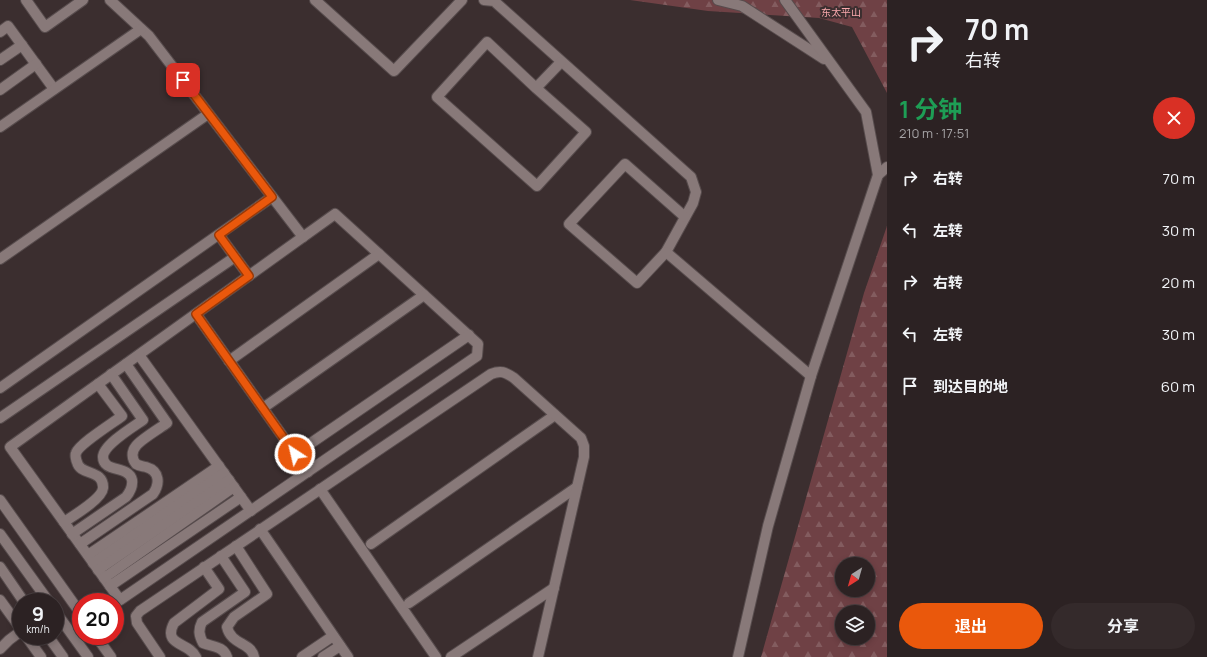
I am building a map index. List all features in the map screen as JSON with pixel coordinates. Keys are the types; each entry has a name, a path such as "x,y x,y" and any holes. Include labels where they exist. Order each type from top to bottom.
{"street":[{"path":"26,0 45,27 83,0"},
{"path":"110,0 149,36 303,237"},
{"path":"316,0 394,71 462,0"},
{"path":"484,0 494,1 691,177 696,192 693,203 666,252 636,283 570,224 625,164 685,217"},
{"path":"718,0 738,3 829,62"},
{"path":"738,657 768,526 811,376 878,175 866,112 785,0"},
{"path":"0,32 8,26 54,89"},
{"path":"0,127 141,29"},
{"path":"487,42 536,88 586,132 537,186 437,97 487,42"},
{"path":"0,60 22,45"},
{"path":"536,88 561,62"},
{"path":"0,90 36,64"},
{"path":"0,259 208,114"},
{"path":"878,175 887,168"},
{"path":"0,388 272,197"},
{"path":"335,214 478,344 477,356 120,600 10,447 303,237 335,214"},
{"path":"219,235 249,276"},
{"path":"666,252 811,376"},
{"path":"229,361 379,254"},
{"path":"0,418 234,257"},
{"path":"263,408 424,295"},
{"path":"196,314 308,472"},
{"path":"295,454 468,335"},
{"path":"139,355 251,511"},
{"path":"80,544 153,494 159,482 152,470 136,464 133,459 133,452 136,446 167,423 126,364"},
{"path":"160,657 136,623 136,616 140,610 491,374 499,371 514,378 581,438 584,446 584,457 538,657"},
{"path":"72,534 126,497 131,491 131,477 126,472 111,468 105,464 103,458 105,450 110,445 143,420 111,374"},
{"path":"64,522 96,499 101,493 103,487 96,474 84,470 78,466 76,453 82,446 122,416 98,384"},
{"path":"371,544 555,415"},
{"path":"96,566 226,477"},
{"path":"96,566 226,477"},
{"path":"410,603 577,487"},
{"path":"320,489 436,657"},
{"path":"110,586 241,497"},
{"path":"0,500 72,601"},
{"path":"260,529 340,646 345,656"},
{"path":"0,534 43,593"},
{"path":"236,546 267,594 234,617 227,627 228,634 248,647 253,653 254,657"},
{"path":"221,556 245,592 202,622 199,629 203,643 222,649 227,657"},
{"path":"196,657 190,650 175,642 171,637 170,630 174,623 219,589 204,567"},
{"path":"0,568 18,593"},
{"path":"451,657 554,588"},
{"path":"0,600 12,617"},
{"path":"64,624 88,657"},
{"path":"302,657 333,636"},
{"path":"0,649 12,638"},
{"path":"32,645 40,657"},
{"path":"54,645 63,657"},
{"path":"102,645 111,657"},
{"path":"323,657 340,646"}],"green space":[{"name":"东太平山","path":"630,0 887,0 887,93 852,27 819,18 708,11"},
{"path":"887,226 887,657 761,657 864,293"}],"route":[{"path":"183,80 272,197 219,235 249,276 196,314 295,454"}]}
